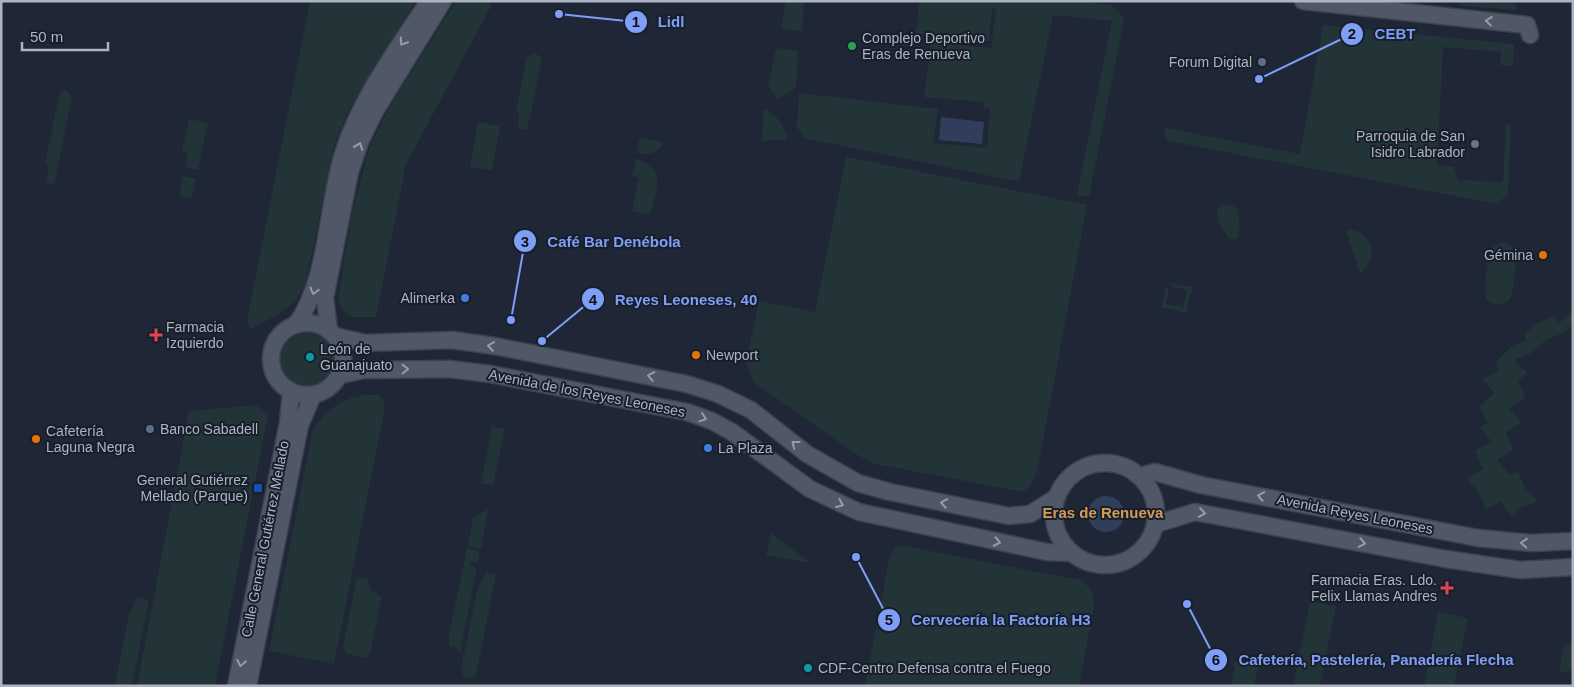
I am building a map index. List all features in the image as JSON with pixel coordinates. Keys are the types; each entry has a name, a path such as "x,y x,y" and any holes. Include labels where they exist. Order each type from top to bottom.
{"main road":[{"path":"296,325 313,296 343,154 354,125 380,78 429,1"},
{"path":"332,334 312,324 296,325 284,331 277,338 270,358 276,378 291,392 313,395 327,389 340,376 343,356 332,334 325,298 355,157 375,110 443,1"},
{"path":"1303,1 1527,25 1530,35"},
{"name":"Avenida de los Reyes Leoneses","path":"332,334 365,342 452,340 668,379 718,394 751,410 807,454 858,483 890,492 1010,516 1030,514 1056,497"},
{"name":"Avenida de los Reyes Leoneses","path":"340,376 364,370 450,369 490,374 671,408 712,420 754,446 810,489 859,512 1047,552 1072,553"},
{"name":"Calle General Gutiérrez Mellado","path":"236,686 288,423 291,392"},
{"name":"Calle General Gutiérrez Mellado","path":"248,686 300,425 313,395"},
{"path":"1110,462 1127,467 1141,476 1151,490 1156,507 1156,524 1149,541 1140,552 1116,564 1100,565 1085,561 1072,553 1062,541 1055,526 1054,510 1056,497 1070,476 1082,468 1096,463 1110,462"},
{"name":"Avenida Reyes Leoneses","path":"1141,476 1155,472 1201,485 1478,538 1532,543 1573,541"},
{"name":"Avenida Reyes Leoneses","path":"1156,524 1195,512 1446,560 1520,570 1573,567"}],"shaded area":[{"path":"310,1 416,1 348,112 334,147 306,280 302,290 291,305 250,329 247,320"},
{"path":"456,1 491,1 490,8 406,164 376,317 351,317 343,310 338,299 351,218 369,148 390,106"},
{"path":"786,1 804,1 802,31 781,29"},
{"path":"919,1 1078,1 1111,5 1121,14 1124,21 1089,197 1077,195 1112,21 1053,15 1019,182 804,138 797,127 799,93 938,109 933,143 987,148 990,109 983,107 984,102 924,97 931,42 991,48 996,9 992,9 989,41 916,34"},
{"path":"1460,1 1515,1 1517,10 1461,6"},
{"path":"1323,25 1514,44 1513,66 1500,65 1501,52 1443,47 1437,165 1454,167 1458,180 1503,182 1506,124 1511,125 1508,194 1497,204 1168,141 1165,136 1165,128 1300,154"},
{"path":"776,48 798,51 796,88 778,99 768,85"},
{"path":"534,53 540,56 542,61 527,130 518,129 519,112 516,111 527,57"},
{"path":"65,89 72,97 54,185 46,182 49,165 45,164 59,95"},
{"path":"764,109 780,121 787,139 761,141"},
{"path":"189,119 208,123 198,170 185,168 188,153 182,151"},
{"path":"478,122 500,126 492,170 470,167"},
{"path":"640,137 664,142 659,149 652,153 636,153"},
{"path":"846,157 1087,205 1038,468 1031,486 1023,492 875,464 859,456 753,382 746,363 759,301 815,312"},
{"path":"636,159 653,168 656,174 657,188 650,215 632,211 639,178 632,176"},
{"path":"183,176 196,179 192,198 179,196"},
{"path":"1223,204 1236,207 1240,227 1237,239 1229,239 1218,221 1217,209"},
{"path":"1346,231 1359,232 1365,237 1371,248 1370,261 1360,273"},
{"path":"1504,242 1511,246 1513,250 1515,265 1514,282 1508,302 1497,305 1487,300 1485,289 1486,274 1493,248"},
{"path":"1171,283 1192,287 1186,313 1161,307 1166,286 1169,291 1166,304 1183,307 1187,290 1174,287"},
{"path":"1573,311 1573,324 1563,333 1546,340 1533,352 1515,360 1527,373 1518,381 1526,398 1509,408 1521,422 1506,432 1513,450 1497,460 1510,475 1518,472 1525,488 1538,501 1521,508 1512,516 1500,502 1486,510 1479,493 1467,479 1483,469 1475,451 1491,441 1479,427 1487,424 1480,406 1494,393 1482,379 1499,372 1495,362 1512,346 1526,340 1524,334 1536,324 1555,315 1558,324"},
{"path":"302,333 312,333 322,337 330,345 334,360 330,375 322,383 312,387 302,387 292,383 284,375 280,365 280,355 284,345 292,337"},
{"path":"364,395 378,395 383,400 385,408 334,664 269,651 313,429 323,416 335,406 348,399"},
{"path":"257,405 268,415 215,686 137,686 189,411"},
{"path":"492,426 505,429 493,485 481,483"},
{"path":"488,510 481,549 468,546 473,518"},
{"path":"771,533 811,563 766,555"},
{"path":"904,546 1080,580 1084,583 1091,591 1094,606 1079,686 865,686 890,554 897,547"},
{"path":"467,548 480,551 478,563 472,562 470,566 477,568 460,652 456,648 449,646 449,635"},
{"path":"486,572 496,574 476,675 471,679 464,677 461,669 477,591"},
{"path":"357,577 368,580 371,590 382,597 370,653 365,658 347,654 343,647"},
{"path":"136,597 149,600 132,686 115,686 129,614 134,606"},
{"path":"1310,601 1336,606 1320,686 1293,686"},
{"path":"1438,612 1468,618 1454,686 1424,686"},
{"path":"1564,644 1573,646 1573,666 1568,673 1559,671"},
{"path":"1234,661 1258,666 1254,686 1230,686 1233,681 1232,674 1235,670"}],"water":[{"path":"941,117 984,122 982,144 939,140"},
{"path":"1106,496 1113,497 1119,501 1123,507 1123,521 1119,527 1113,531 1106,532 1099,531 1093,527 1089,521 1088,514 1089,507 1093,501 1099,497"}],"place":[{"name":"Lidl","path":"559,14"},
{"name":"Complejo Deportivo Eras de Renueva","path":"852,46"},
{"name":"Forum Digital","path":"1262,62"},
{"name":"CEBT","path":"1259,79"},
{"name":"Parroquia de San Isidro Labrador","path":"1475,144"},
{"name":"Gémina","path":"1543,255"},
{"name":"Alimerka","path":"465,298"},
{"name":"Café Bar Denébola","path":"511,320"},
{"name":"Farmacia Izquierdo","path":"156,335"},
{"name":"Reyes Leoneses, 40","path":"542,341"},
{"name":"Newport","path":"696,355"},
{"name":"León de Guanajuato","path":"310,357"},
{"name":"Banco Sabadell","path":"150,429"},
{"name":"Cafetería Laguna Negra","path":"36,439"},
{"name":"La Plaza","path":"708,448"},
{"name":"General Gutiérrez Mellado (Parque)","path":"258,488"},
{"name":"Cervecería la Factoría H3","path":"856,557"},
{"name":"Farmacia Eras. Ldo. Felix Llamas Andres","path":"1447,588"},
{"name":"Cafetería, Pastelería, Panadería Flecha","path":"1187,604"},
{"name":"CDF-Centro Defensa contra el Fuego","path":"808,668"}],"district":[{"name":"Eras de Renueva","path":"1103,513"}]}
